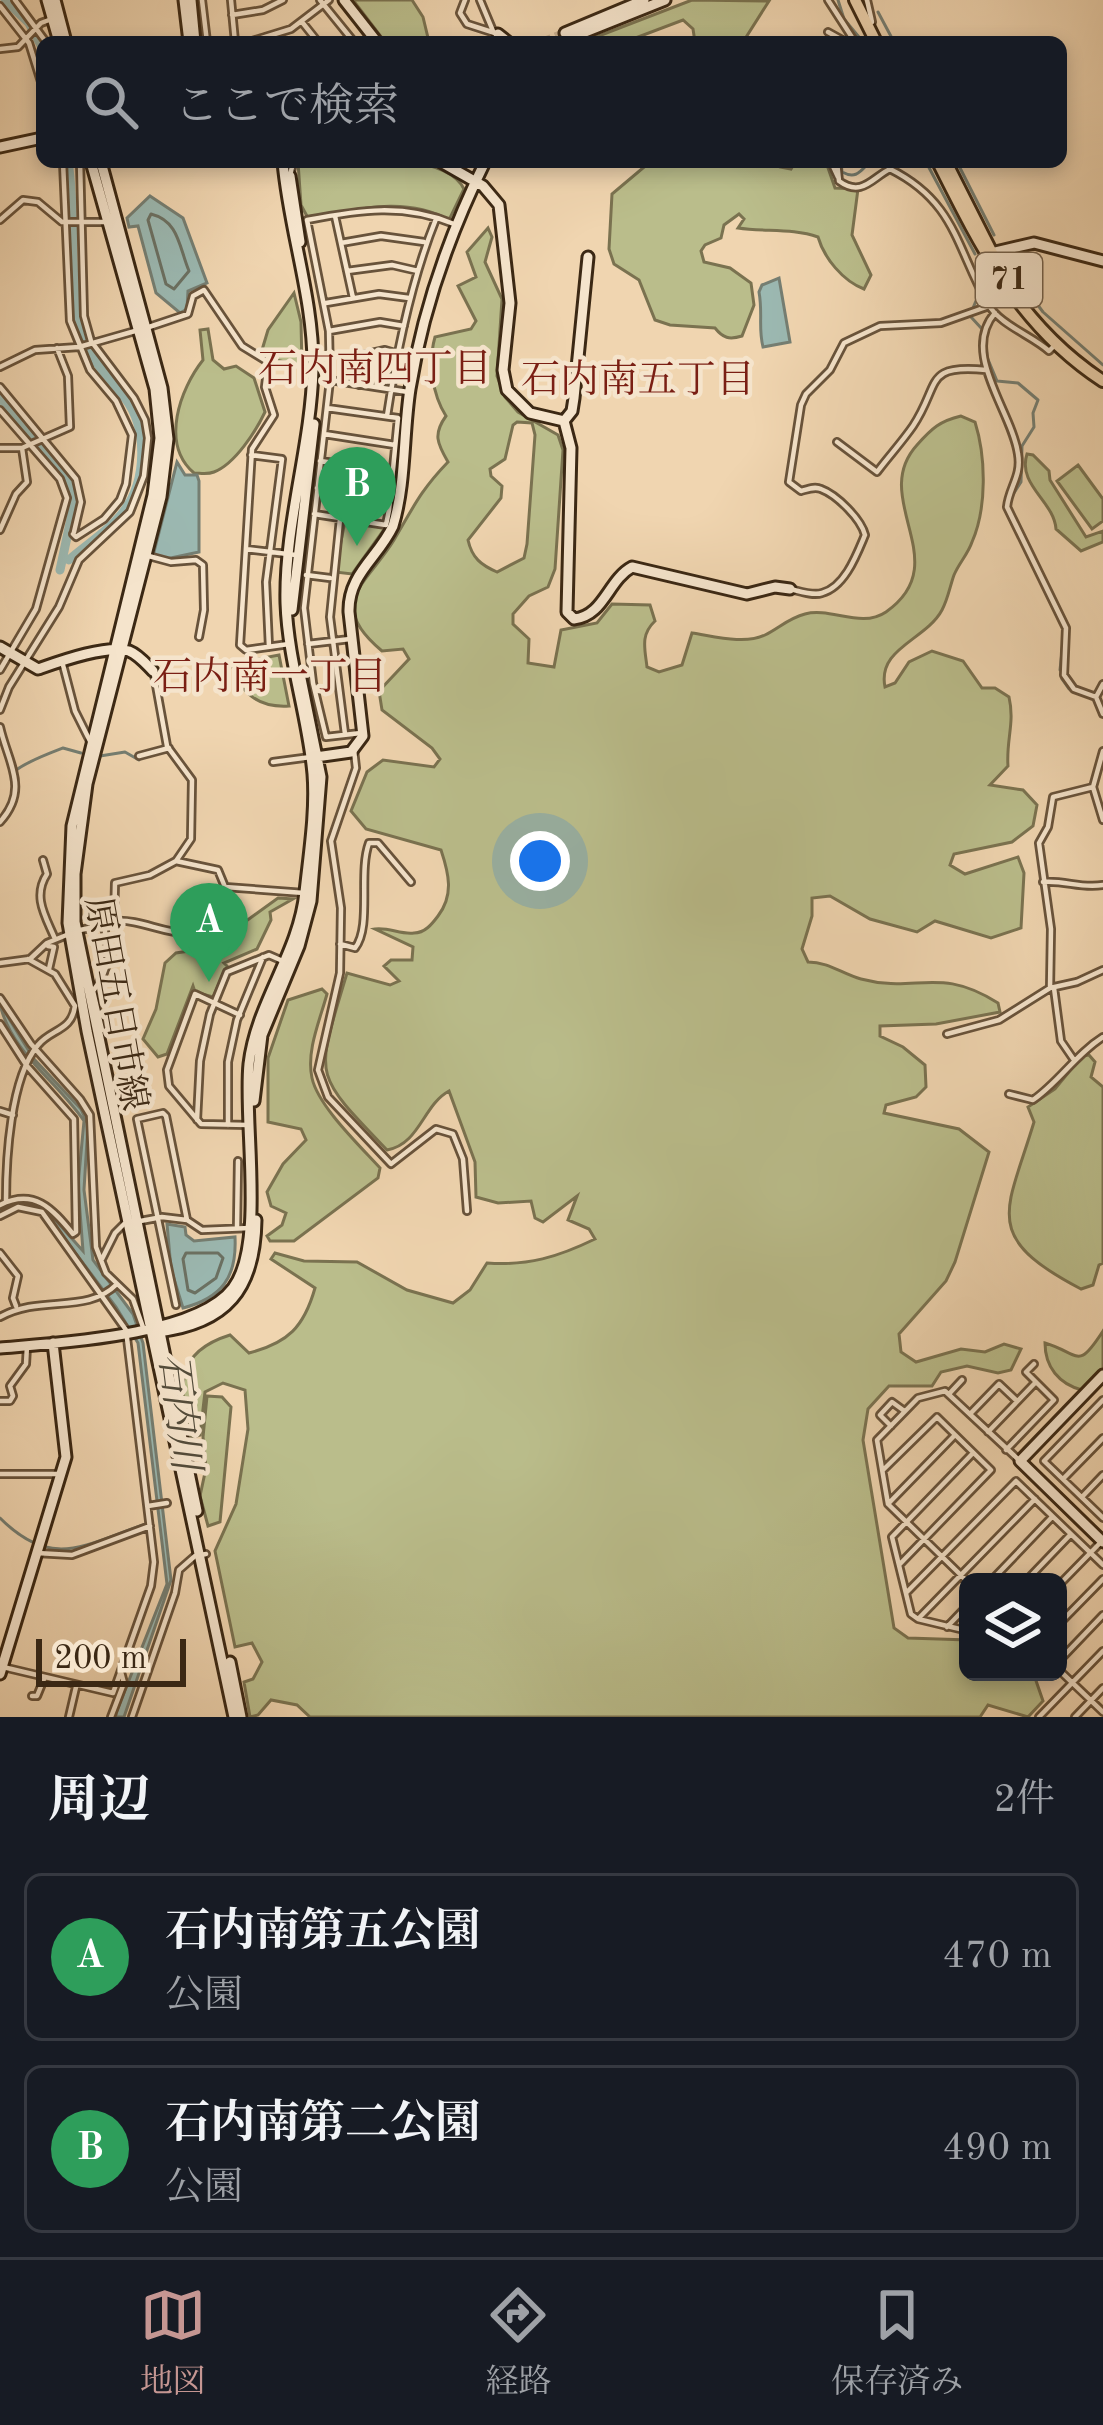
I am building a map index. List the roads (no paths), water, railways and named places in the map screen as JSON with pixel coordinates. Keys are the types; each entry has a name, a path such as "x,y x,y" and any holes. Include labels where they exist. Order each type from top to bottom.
{"main road":[{"path":"861,0 877,36"},
{"path":"861,0 876,36"},
{"name":"71","path":"945,168 1017,304 1055,345 1103,378"},
{"name":"71","path":"988,254 1034,316 1103,378"}],"street":[{"path":"15,0 42,36"},
{"path":"51,0 59,36"},
{"path":"51,0 60,36"},
{"path":"188,0 191,36"},
{"path":"202,0 206,36"},
{"path":"231,0 235,36"},
{"path":"232,15 263,10 283,0"},
{"path":"344,0 372,36"},
{"path":"465,0 460,13 466,24 498,34"},
{"path":"481,0 488,26 500,36"},
{"path":"567,36 644,0"},
{"path":"568,36 664,0"},
{"path":"828,0 851,36"},
{"path":"282,36 324,1 350,36"},
{"path":"0,6 27,38 36,66"},
{"path":"0,49 17,47 37,27 52,20"},
{"path":"302,22 313,36"},
{"path":"828,32 835,36"},
{"path":"0,147 36,138"},
{"path":"0,387 78,484 74,537 104,519 127,484 133,435 125,415 90,370 69,314 63,168"},
{"path":"0,710 5,693 59,607 79,560 124,520 144,476 147,435 134,398 93,344 82,304 80,168"},
{"name":"原田五日市線","path":"93,168 162,388 168,439 163,484 116,650 80,827 74,898 73,932 91,992 112,1149 131,1222"},
{"name":"原田五日市線","path":"102,168 159,412 159,452 153,496 71,838 67,898 115,1125 151,1329 238,1717"},
{"path":"0,1348 127,1335 214,1315 240,1292 249,1274 256,1241 256,1064 311,901 320,796 294,635 292,555 319,368 315,313 289,168"},
{"path":"151,1329 201,1313 227,1295 242,1271 250,1228 251,1051 288,963 305,893 315,757 289,644 292,555 313,368 289,168"},
{"path":"452,168 476,181 494,197 500,210 510,303 503,370 507,390 530,413 564,421"},
{"path":"467,1211 463,1159 453,1134 436,1129 391,1165 328,1097 319,1055 340,973 341,908 331,841 356,768 354,750 364,733 348,605 352,584 382,545 396,516 409,392 435,283 454,224 482,168"},
{"path":"836,168 842,184 859,187 894,170 942,206 989,306 1048,351 1055,345"},
{"path":"0,220 23,200 38,202 65,222 108,223"},
{"path":"364,733 326,737 308,644 306,575 330,380 326,303 307,220 386,208 454,224"},
{"path":"335,215 353,298"},
{"path":"386,416 411,298 437,218"},
{"path":"341,243 382,236 427,243"},
{"path":"971,262 1034,243 1103,261"},
{"path":"564,421 574,398 588,257"},
{"path":"347,271 376,266 418,271"},
{"path":"0,367 35,350 93,344 188,314 193,296 204,290 242,346 266,358 269,366 265,387 274,415 270,426 254,440 251,454 241,648 289,644"},
{"path":"326,303 379,294 411,298"},
{"path":"564,421 572,448 564,596 570,617 590,615 632,567 747,594 775,587 814,594 828,590 852,566 865,535 859,520 822,489 801,491 789,482 806,394 830,370 844,343 880,326 940,322 989,306"},
{"path":"995,313 983,337 988,370 1018,449 1019,476 1007,507 1066,628 1064,675 1074,688 1096,697 1103,714"},
{"path":"329,332 380,322 404,326"},
{"path":"0,448 22,448 70,427 68,376 57,348"},
{"path":"358,385 358,356 385,350 398,353"},
{"path":"837,442 877,472 915,423 939,374 962,368 988,370"},
{"path":"330,380 409,392"},
{"path":"314,514 386,524 390,499 398,418 327,408"},
{"path":"0,410 63,484 68,498 36,609 0,670"},
{"path":"324,434 395,445"},
{"path":"133,435 147,435"},
{"path":"0,530 16,494 27,482 22,448"},
{"path":"251,454 282,459 269,551 269,647"},
{"path":"320,461 393,472"},
{"path":"317,488 390,499"},
{"path":"66,512 78,515"},
{"path":"340,519 332,579 346,734"},
{"path":"246,549 292,555"},
{"path":"145,555 171,562 196,560 203,565 199,637"},
{"path":"306,575 332,579"},
{"path":"308,644 352,638"},
{"path":"7,652 38,669 116,650 135,654 153,671 169,748 191,780 191,839 176,861 150,875 115,883 115,921"},
{"path":"62,660 74,711 91,743"},
{"path":"1096,697 1103,684"},
{"path":"0,727 17,783 12,807 0,822"},
{"path":"139,756 169,748"},
{"path":"273,762 354,750"},
{"path":"1103,751 1093,787 1103,820"},
{"path":"1074,1060 1061,1041 1052,988 1051,929 1039,843 1048,827 1053,797 1093,787"},
{"path":"340,944 355,948 362,938 369,843 378,843 411,882"},
{"path":"43,860 47,874 41,884 41,910 55,939"},
{"path":"176,861 218,870 225,887"},
{"path":"1043,882 1103,886"},
{"path":"225,887 305,893"},
{"path":"0,963 28,959 55,939 115,921 128,920 168,934 189,933 225,887"},
{"path":"104,927 110,950 106,974 91,992 99,1015 95,1030 113,1036"},
{"path":"46,944 54,947 49,969"},
{"path":"197,1120 200,1061 214,1003 230,969 263,957 288,963"},
{"path":"228,1125 228,1064 239,1015 263,957"},
{"path":"28,959 49,969 75,1005 76,1018 34,1049 13,1114 3,1203 25,1197 42,1202 72,1234"},
{"path":"946,1034 999,1019 1052,988 1103,970"},
{"path":"239,1015 195,994 167,1069 169,1086 202,1125 248,1125"},
{"path":"0,998 34,1049 85,1105 93,1145 90,1177 96,1247 106,1273 133,1299 151,1329"},
{"path":"0,1024 76,1123 72,1234 64,1241"},
{"path":"1009,1094 1034,1100 1103,1036"},
{"path":"0,1111 13,1114"},
{"path":"115,1125 164,1113 187,1220"},
{"path":"137,1120 176,1305"},
{"path":"93,1145 112,1149"},
{"path":"237,1228 238,1161"},
{"path":"0,1216 19,1207 42,1212 118,1317 129,1349"},
{"path":"102,1259 115,1233 131,1222 157,1217 187,1220 202,1230 250,1228"},
{"path":"0,1253 18,1276 17,1308"},
{"path":"0,1316 17,1308 104,1297 116,1285"},
{"path":"53,1343 66,1457 1,1671 111,1694 153,1576 127,1335"},
{"path":"0,1401 13,1396 10,1386 26,1364 27,1346"},
{"path":"1006,1450 1054,1400 1026,1372 1034,1364"},
{"path":"1020,1461 1103,1375"},
{"path":"949,1394 962,1380"},
{"path":"988,1432 1036,1383"},
{"path":"970,1414 999,1384 1017,1401"},
{"path":"959,1573 888,1504 877,1440 918,1398 945,1390 1102,1541 1067,1576"},
{"path":"1102,1515 1044,1461 1103,1400"},
{"path":"890,1426 880,1415 892,1402 904,1412"},
{"path":"882,1471 937,1418 991,1470 900,1564"},
{"path":"888,1504 955,1435"},
{"path":"1063,1479 1103,1438"},
{"path":"959,1629 911,1613 892,1537 973,1453"},
{"path":"0,1474 62,1474"},
{"path":"1082,1497 1103,1475"},
{"path":"906,1593 1016,1481 1103,1565"},
{"path":"963,1573 1034,1499"},
{"path":"148,1505 166,1503"},
{"path":"999,1573 1053,1517"},
{"path":"39,1549 72,1555 150,1526"},
{"path":"1034,1573 1071,1534"},
{"path":"132,1717 175,1592 178,1570 203,1554"},
{"path":"918,1619 959,1577"},
{"path":"1067,1616 1103,1579"},
{"path":"947,1627 959,1614"},
{"path":"1067,1655 1103,1615"},
{"path":"1039,1717 1103,1651"},
{"path":"111,1717 124,1683 121,1672"},
{"path":"1067,1676 1103,1712"},
{"path":"32,1696 39,1693 44,1679"},
{"path":"69,1717 76,1686"},
{"path":"1075,1717 1103,1688"}],"water":[{"path":"150,196 183,218 207,283 188,291 187,309 180,313 156,293 138,226 129,227 127,218"},
{"path":"779,278 790,342 763,347 759,292 762,285"},
{"path":"177,462 185,475 197,475 199,481 199,552 166,559 153,556"},
{"path":"0,1004 34,1059 81,1109 88,1124 84,1190 93,1260 133,1314 143,1343 171,1580 124,1717 116,1713 167,1584 138,1343 46,1214 29,1205 0,1215 0,1207 16,1200 41,1204 83,1251 78,1185 84,1121 24,1052"},
{"path":"167,1224 185,1227 194,1241 235,1237 233,1264 224,1284 208,1298 183,1308 171,1269"}],"waterway":[{"name":"石内川","path":"5,0 36,36"},
{"name":"石内川","path":"838,0 844,19 858,36"},
{"path":"878,12 891,36"},
{"name":"石内川","path":"69,168 80,328 92,357 133,410 142,454 137,484 124,511 69,560"},
{"name":"石内川","path":"842,168 851,175 863,168"},
{"name":"石内川","path":"929,168 975,254"},
{"path":"960,168 994,235"},
{"name":"石内川","path":"981,264 983,272"},
{"path":"1008,265 1043,312 1103,365"},
{"name":"石内川","path":"973,308 978,296"},
{"name":"石内川","path":"971,317 982,329"},
{"name":"石内川","path":"986,340 997,381 1018,383 1038,400 1034,427 1022,446 1021,482 1012,496"},
{"path":"0,398 76,495 60,570"},
{"name":"石内川","path":"1010,519 1027,553"},
{"name":"石内川","path":"1060,670 1063,642"},
{"name":"石内川","path":"1062,679 1069,689 1085,696"},
{"path":"14,772 63,748 81,753"},
{"path":"100,756 125,752 139,760"},
{"path":"0,1518 19,1534 53,1548 87,1545 146,1524"}],"tunnel":[{"path":"558,36 565,33"}],"place":[{"name":"石内南第二公園","path":"357,546"},
{"name":"石内南第五公園","path":"209,982"}],"district":[{"name":"石内南四丁目","path":"375,370"},
{"name":"石内南五丁目","path":"638,381"},
{"name":"石内南一丁目","path":"270,678"}]}
